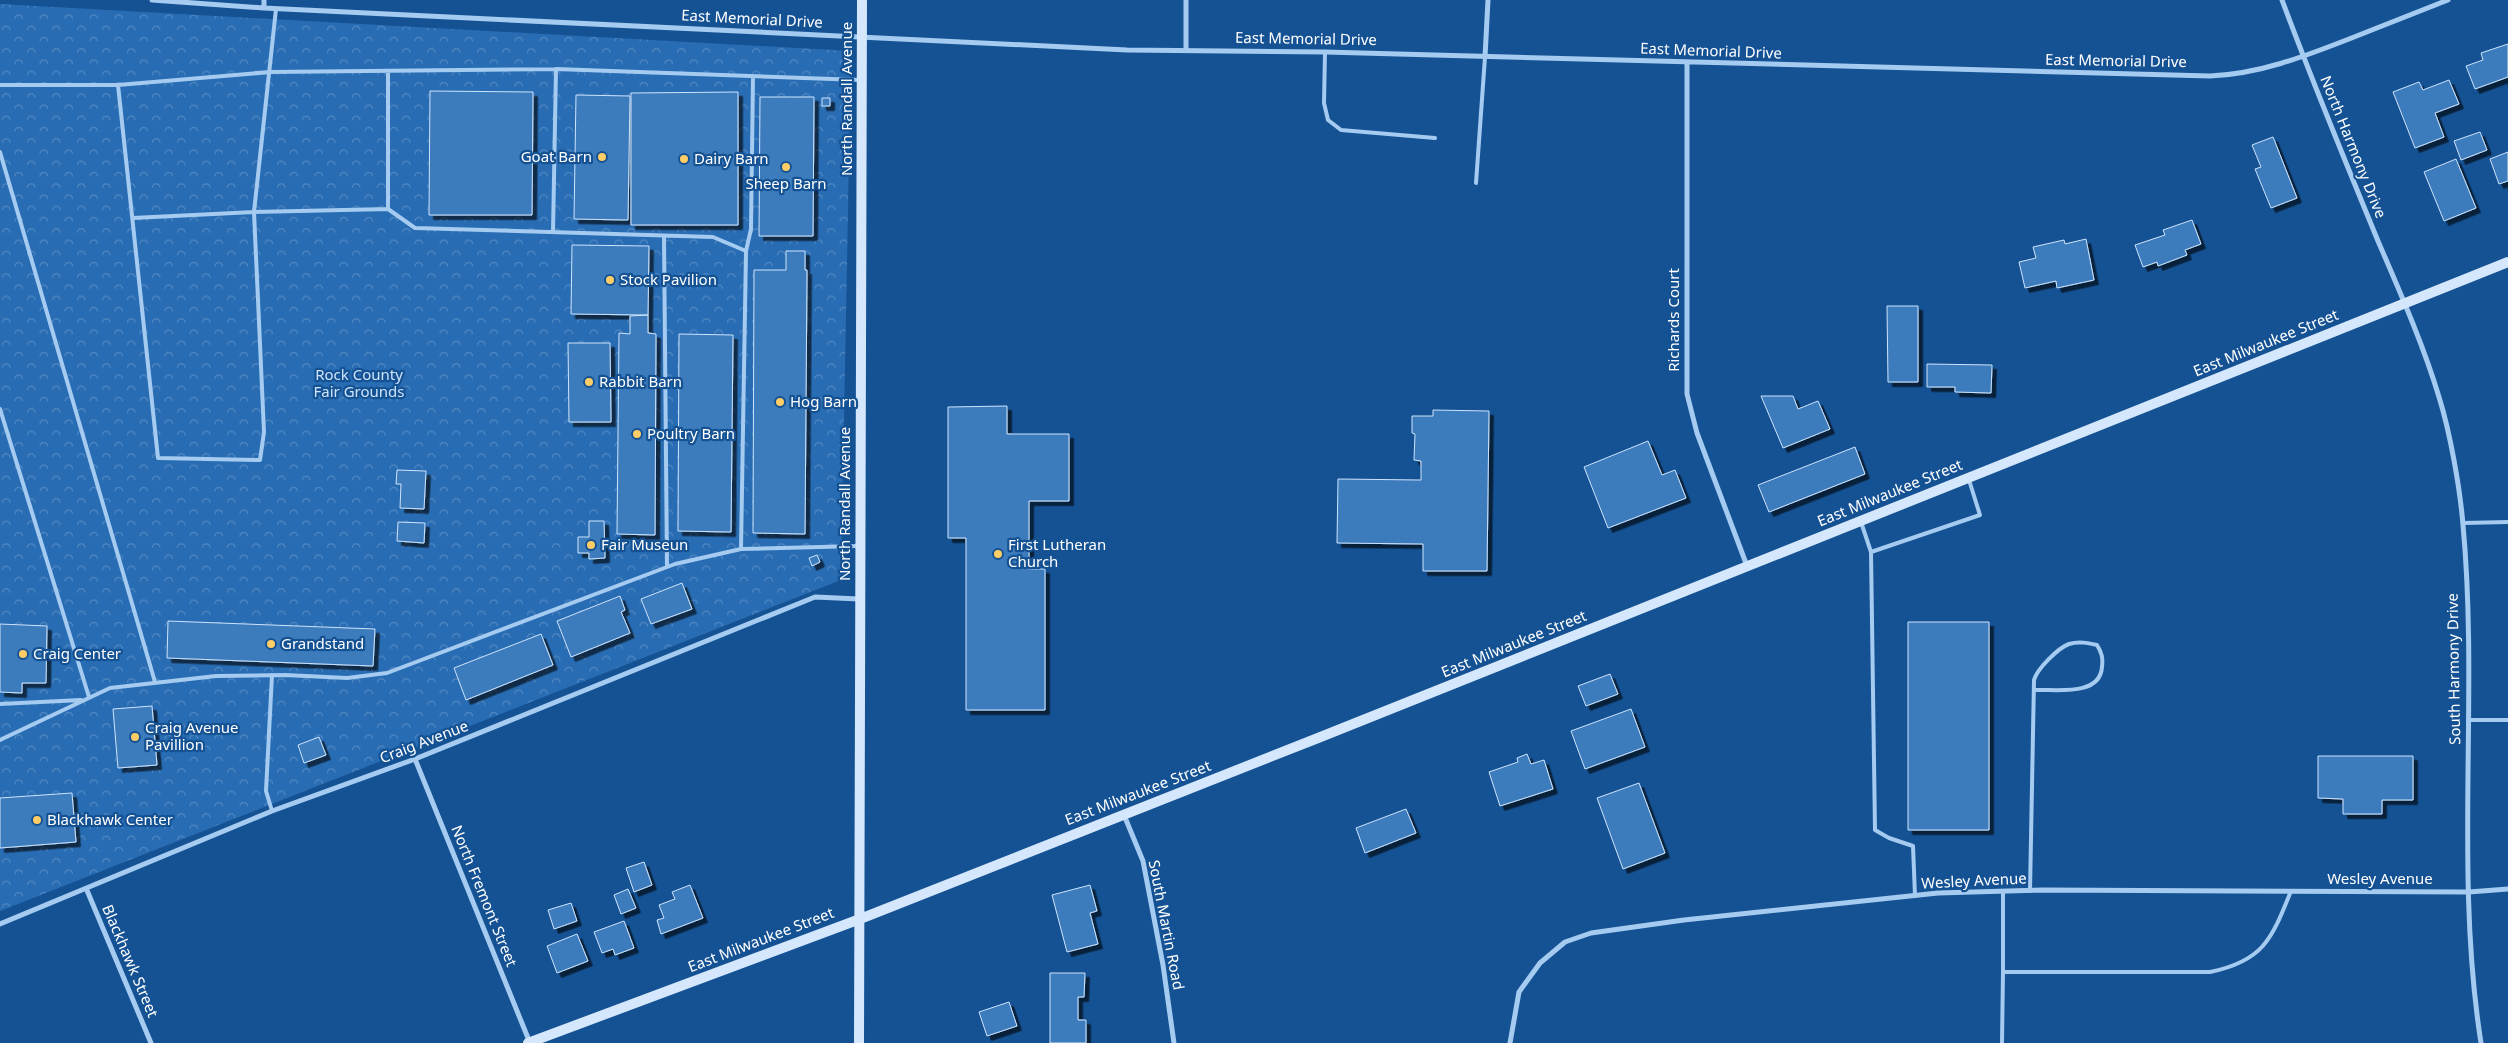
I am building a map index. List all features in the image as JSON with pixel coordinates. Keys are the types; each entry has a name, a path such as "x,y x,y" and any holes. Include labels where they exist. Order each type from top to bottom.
{"main road":[{"name":"North Randall Avenue","path":"859,1043 862,0"},
{"name":"East Milwaukee Street","path":"529,1043 860,919 1748,567 2508,262"}],"street":[{"name":"East Memorial Drive","path":"152,0 276,9 1126,50 1186,49 1325,52 2210,76 2235,75 2263,70 2302,57 2448,0"},
{"path":"264,0 264,8"},
{"path":"1186,0 1186,49"},
{"path":"1485,57 1488,0"},
{"name":"North Harmony Drive","path":"2282,0 2302,57 2404,303"},
{"name":"Richards Court","path":"1686,63 1688,394 1696,433 1748,567"},
{"name":"South Harmony Drive","path":"2404,303 2440,398 2463,524 2468,720 2469,892 2473,993 2481,1043"},
{"name":"Craig Avenue","path":"0,924 272,811 416,759 814,597 859,599"},
{"name":"North Fremont Street","path":"416,759 529,1043"},
{"name":"South Martin Road","path":"1124,814 1142,861 1163,965 1174,1043"},
{"name":"Blackhawk Street","path":"86,888 151,1043"},
{"name":"Wesley Avenue","path":"1510,1043 1519,992 1540,963 1565,942 1591,933 1679,921 1915,896 2003,891 2469,892 2508,889"}],"lane":[{"path":"118,85 158,458 260,460 264,432 254,212 276,9"},
{"path":"1325,52 1324,103 1328,120 1341,130 1435,138"},
{"path":"1476,183 1485,57"},
{"path":"0,84 118,85 270,72 556,69 862,80"},
{"path":"553,232 556,69"},
{"path":"388,71 388,209"},
{"path":"741,549 746,251 751,229 753,77"},
{"path":"0,152 155,682"},
{"path":"132,218 254,212 388,209 415,228 713,238 746,251"},
{"path":"664,236 667,567"},
{"path":"0,409 89,697"},
{"path":"1871,552 1980,515 1969,478"},
{"path":"1861,521 1871,552 1875,830 1889,838 1913,846 1915,896"},
{"path":"2463,524 2508,522"},
{"path":"0,740 110,688 216,676 272,675 347,678 387,673 667,567 741,549 859,546"},
{"path":"2030,891 2034,690 2037,670 2068,644 2083,642 2097,645 2103,654 2102,674 2095,684 2082,688 2034,690"},
{"path":"272,675 266,791 272,811"},
{"path":"0,704 83,700"},
{"path":"2468,720 2508,720"},
{"path":"2002,1043 2004,972 2003,891"},
{"path":"2004,972 2210,972 2235,967 2255,955 2274,932 2291,891"}],"green space":[{"name":"Rock County Fair Grounds","path":"0,4 851,51 841,580 0,911"}],"building":[{"path":"2508,44 2508,77 2475,89 2466,66 2483,60 2481,53"},
{"path":"2449,80 2459,104 2435,113 2444,137 2415,148 2393,92 2419,82 2423,90"},
{"path":"430,91 533,92 532,215 429,215"},
{"name":"Dairy Barn","path":"738,92 738,225 631,225 631,93"},
{"name":"Goat Barn","path":"576,95 630,96 628,220 574,219"},
{"name":"Sheep Barn","path":"760,97 814,97 813,236 759,236"},
{"path":"822,98 830,98 830,106 822,106"},
{"path":"2480,132 2487,150 2461,160 2454,141"},
{"path":"2273,137 2297,198 2271,208 2255,169 2261,167 2252,145"},
{"path":"2508,152 2508,181 2499,184 2490,159"},
{"path":"2456,159 2476,208 2444,221 2424,172"},
{"path":"2192,220 2201,244 2185,250 2187,255 2158,266 2157,262 2143,267 2135,245 2165,235 2163,230"},
{"path":"2086,239 2094,280 2057,288 2056,281 2025,288 2019,262 2036,258 2033,247 2064,240 2065,244"},
{"name":"Stock Pavilion","path":"572,245 649,246 648,315 571,314"},
{"name":"Hog Barn","path":"786,251 805,251 805,270 807,270 805,534 753,533 754,270 786,270"},
{"path":"1887,306 1918,306 1918,382 1888,382"},
{"name":"Poultry Barn","path":"648,315 648,333 656,334 655,535 617,534 619,333 630,334 630,316"},
{"path":"679,334 733,335 731,532 678,531"},
{"name":"Rabbit Barn","path":"568,343 610,343 611,422 569,422"},
{"path":"1927,364 1992,365 1991,393 1955,392 1955,387 1927,387"},
{"path":"1761,396 1793,396 1798,409 1818,401 1830,429 1783,448"},
{"name":"First Lutheran Church","path":"1007,406 1007,434 1069,434 1069,501 1029,501 1029,569 1045,569 1045,710 966,710 966,538 948,538 948,407"},
{"path":"1433,410 1489,411 1487,571 1423,571 1423,544 1337,543 1338,479 1421,480 1421,461 1414,460 1415,434 1412,433 1412,416 1433,416"},
{"path":"1648,441 1662,475 1675,470 1686,498 1608,528 1584,467"},
{"path":"1855,447 1865,474 1769,512 1758,485"},
{"path":"397,470 426,471 424,509 400,508 401,484 396,484"},
{"name":"Fair Museun","path":"589,521 604,521 605,558 589,559 589,553 578,553 578,537 589,537"},
{"path":"398,522 425,523 424,543 397,541"},
{"path":"817,555 820,562 812,566 809,558"},
{"path":"682,583 692,609 651,624 641,599"},
{"path":"620,596 625,610 621,612 630,633 571,657 557,621"},
{"name":"Grandstand","path":"168,621 375,629 373,666 167,658"},
{"path":"1908,622 1989,622 1989,830 1908,830"},
{"name":"Craig Center","path":"0,624 47,626 46,683 22,683 22,693 0,692"},
{"path":"541,634 553,665 466,700 454,668"},
{"path":"1610,674 1618,694 1586,706 1578,686"},
{"name":"Craig Avenue Pavillion","path":"152,706 157,765 118,768 113,709"},
{"path":"1631,709 1645,747 1585,769 1571,731"},
{"path":"319,737 326,755 304,763 298,745"},
{"path":"1527,754 1531,764 1544,760 1553,789 1500,806 1489,772 1518,762 1517,758"},
{"path":"2318,756 2413,756 2413,800 2382,800 2382,814 2343,814 2343,799 2318,798"},
{"path":"1639,783 1665,853 1623,869 1597,798"},
{"name":"Blackhawk Center","path":"72,793 76,842 0,848 0,798"},
{"path":"1406,809 1416,833 1365,853 1356,828"},
{"path":"644,862 652,885 634,892 626,868"},
{"path":"690,885 703,918 661,934 657,920 664,918 659,905 675,899 672,892"},
{"path":"1090,885 1097,911 1090,913 1098,944 1067,952 1052,895"},
{"path":"628,889 636,908 621,914 614,895"},
{"path":"571,903 577,921 554,929 548,910"},
{"path":"624,921 634,948 615,955 613,949 602,953 594,932"},
{"path":"577,934 588,961 557,973 547,946"},
{"path":"1050,973 1085,973 1084,997 1078,997 1078,1020 1086,1020 1086,1043 1050,1043"},
{"path":"1009,1002 1017,1026 987,1036 979,1012"}],"place":[{"name":"Goat Barn","path":"602,157"},
{"name":"Dairy Barn","path":"684,159"},
{"name":"Sheep Barn","path":"786,167"},
{"name":"Stock Pavilion","path":"610,280"},
{"name":"Rabbit Barn","path":"589,382"},
{"name":"Hog Barn","path":"780,402"},
{"name":"Poultry Barn","path":"637,434"},
{"name":"Fair Museun","path":"591,545"},
{"name":"First Lutheran Church","path":"998,554"},
{"name":"Grandstand","path":"271,644"},
{"name":"Craig Center","path":"23,654"},
{"name":"Craig Avenue Pavillion","path":"135,737"},
{"name":"Blackhawk Center","path":"37,820"}]}
